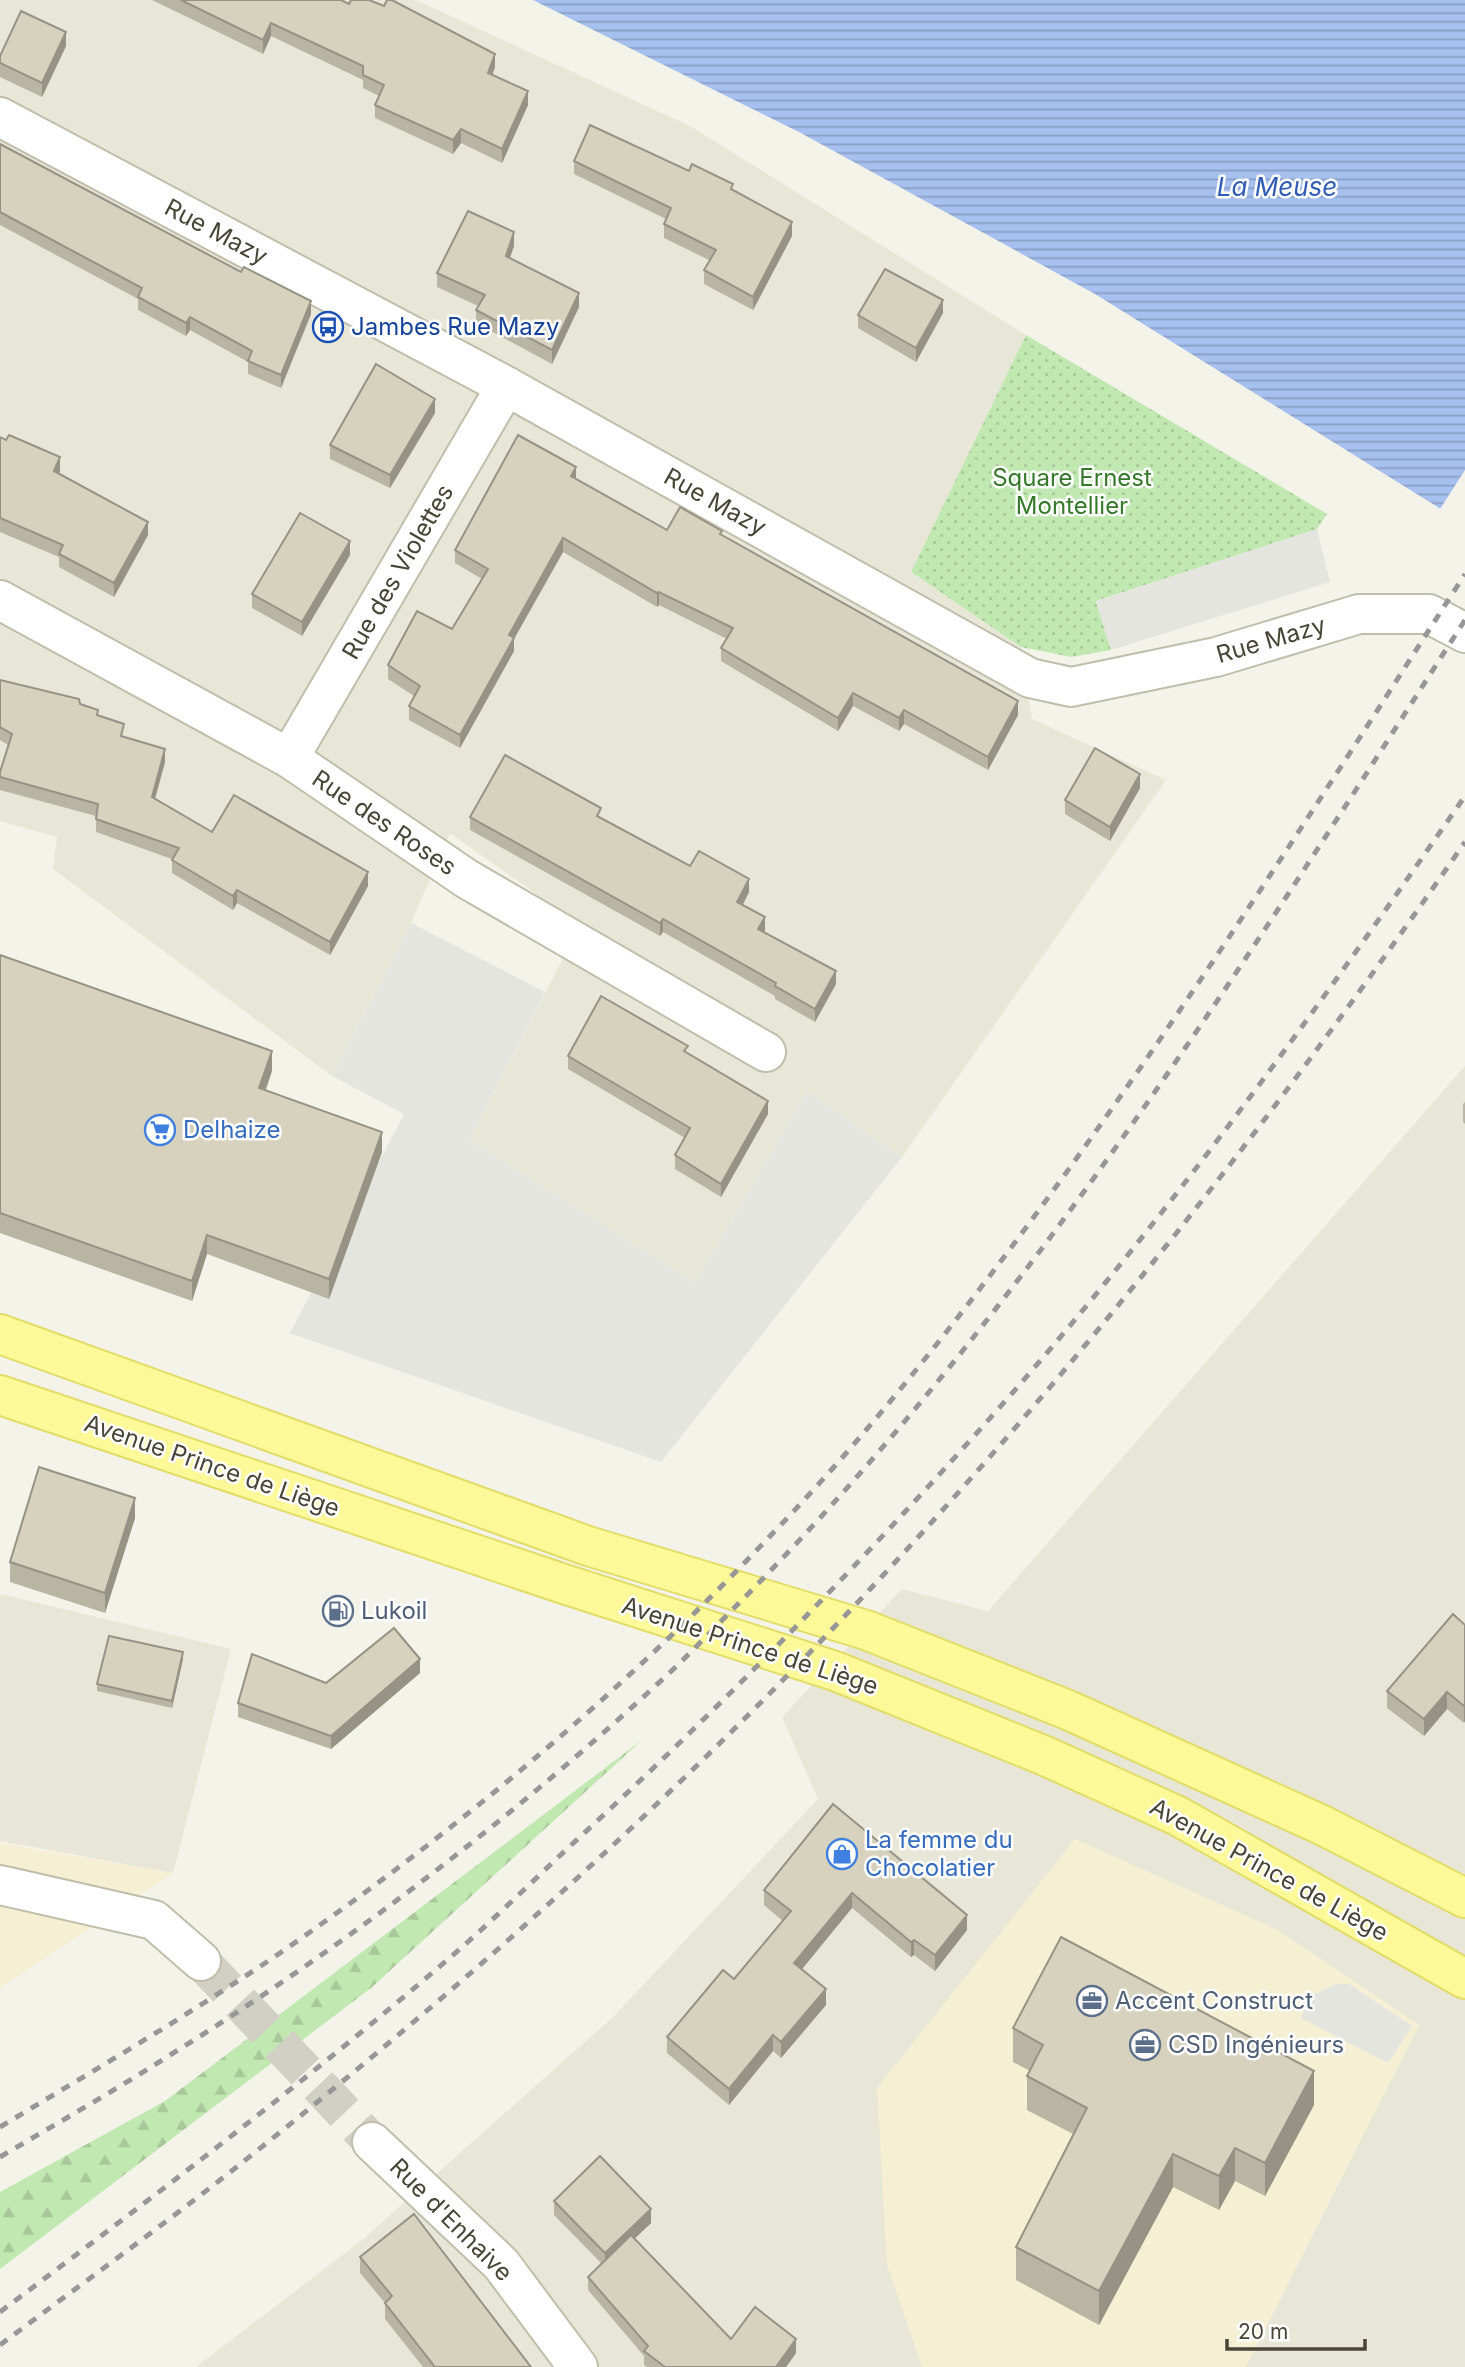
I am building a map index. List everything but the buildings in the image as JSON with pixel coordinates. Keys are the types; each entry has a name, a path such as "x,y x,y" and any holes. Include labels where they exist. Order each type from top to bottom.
{"main road":[{"name":"Avenue Prince de Liège","path":"0,1334 588,1546 866,1630 1068,1710 1322,1825 1465,1898"},
{"name":"Avenue Prince de Liège","path":"0,1395 564,1584 835,1671 1043,1755 1178,1816 1465,1979"}],"street":[{"name":"Rue Mazy","path":"0,117 506,386 1030,678 1071,687 1216,657 1359,614 1429,614 1465,633"},
{"name":"Rue des Violettes","path":"289,758 506,386"},
{"name":"Rue des Roses","path":"0,600 289,758 467,879 766,1052"},
{"path":"0,1885 154,1920 201,1961"},
{"name":"Rue d'Enhaive","path":"372,2142 501,2264 578,2367"}],"shaded area":[{"path":"0,0 416,0 690,126 1026,335 911,572 1021,647 1032,719 1166,780 902,1157 807,1091 695,1283 470,1140 580,925 450,833 411,923 332,1076 53,869 57,837 0,821"},
{"path":"1317,529 1330,582 1111,650 1096,601"},
{"path":"411,923 545,992 470,1140 695,1283 807,1091 902,1157 661,1462 290,1333 404,1114 332,1076"},
{"path":"1465,1066 1465,2367 196,2367 362,2240 612,2018 818,1799 782,1717 902,1589 988,1611"},
{"path":"0,1594 231,1649 173,1873 0,1841"},
{"path":"1075,1839 1278,1930 1419,2025 1246,2367 922,2367 887,2265 877,2088"},
{"path":"0,1843 173,1873 0,1988"},
{"path":"1336,1984 1349,1984 1412,2026 1388,2063 1301,2018 1311,1996"}],"green space":[{"name":"Square Ernest Montellier","path":"1026,335 1327,514 1317,529 1096,601 1111,650 1071,657 1021,647 911,572"},
{"path":"642,1740 371,1988 0,2269 0,2192 165,2101"}],"water":[{"name":"La Meuse","path":"533,0 1465,0 1465,524 1095,294 799,132"}],"pier":[{"path":"1465,470 1465,528 1438,512"}],"tunnel":[{"path":"201,1961 372,2142"}],"railway":[{"path":"0,2127 243,1978 409,1859 598,1704 773,1533 845,1455 913,1374 1098,1129 1311,814 1465,574"},
{"path":"0,2157 126,2083 233,2015 425,1879 487,1831 607,1730 675,1668 741,1601 845,1490 944,1373 1038,1253 1215,1004 1465,620"},
{"path":"0,2312 291,2089 460,1949 627,1793 798,1624 908,1509 1015,1390 1134,1247 1304,1024 1465,796"},
{"path":"0,2345 229,2173 405,2029 631,1829 793,1669 898,1559 1099,1329 1287,1090 1465,842"}],"place":[{"name":"Jambes Rue Mazy","path":"328,327"},
{"name":"Delhaize","path":"160,1130"},
{"name":"Lukoil","path":"338,1611"},
{"name":"La femme du Chocolatier","path":"842,1854"},
{"name":"Accent Construct","path":"1092,2001"},
{"name":"CSD Ingénieurs","path":"1145,2045"}]}
